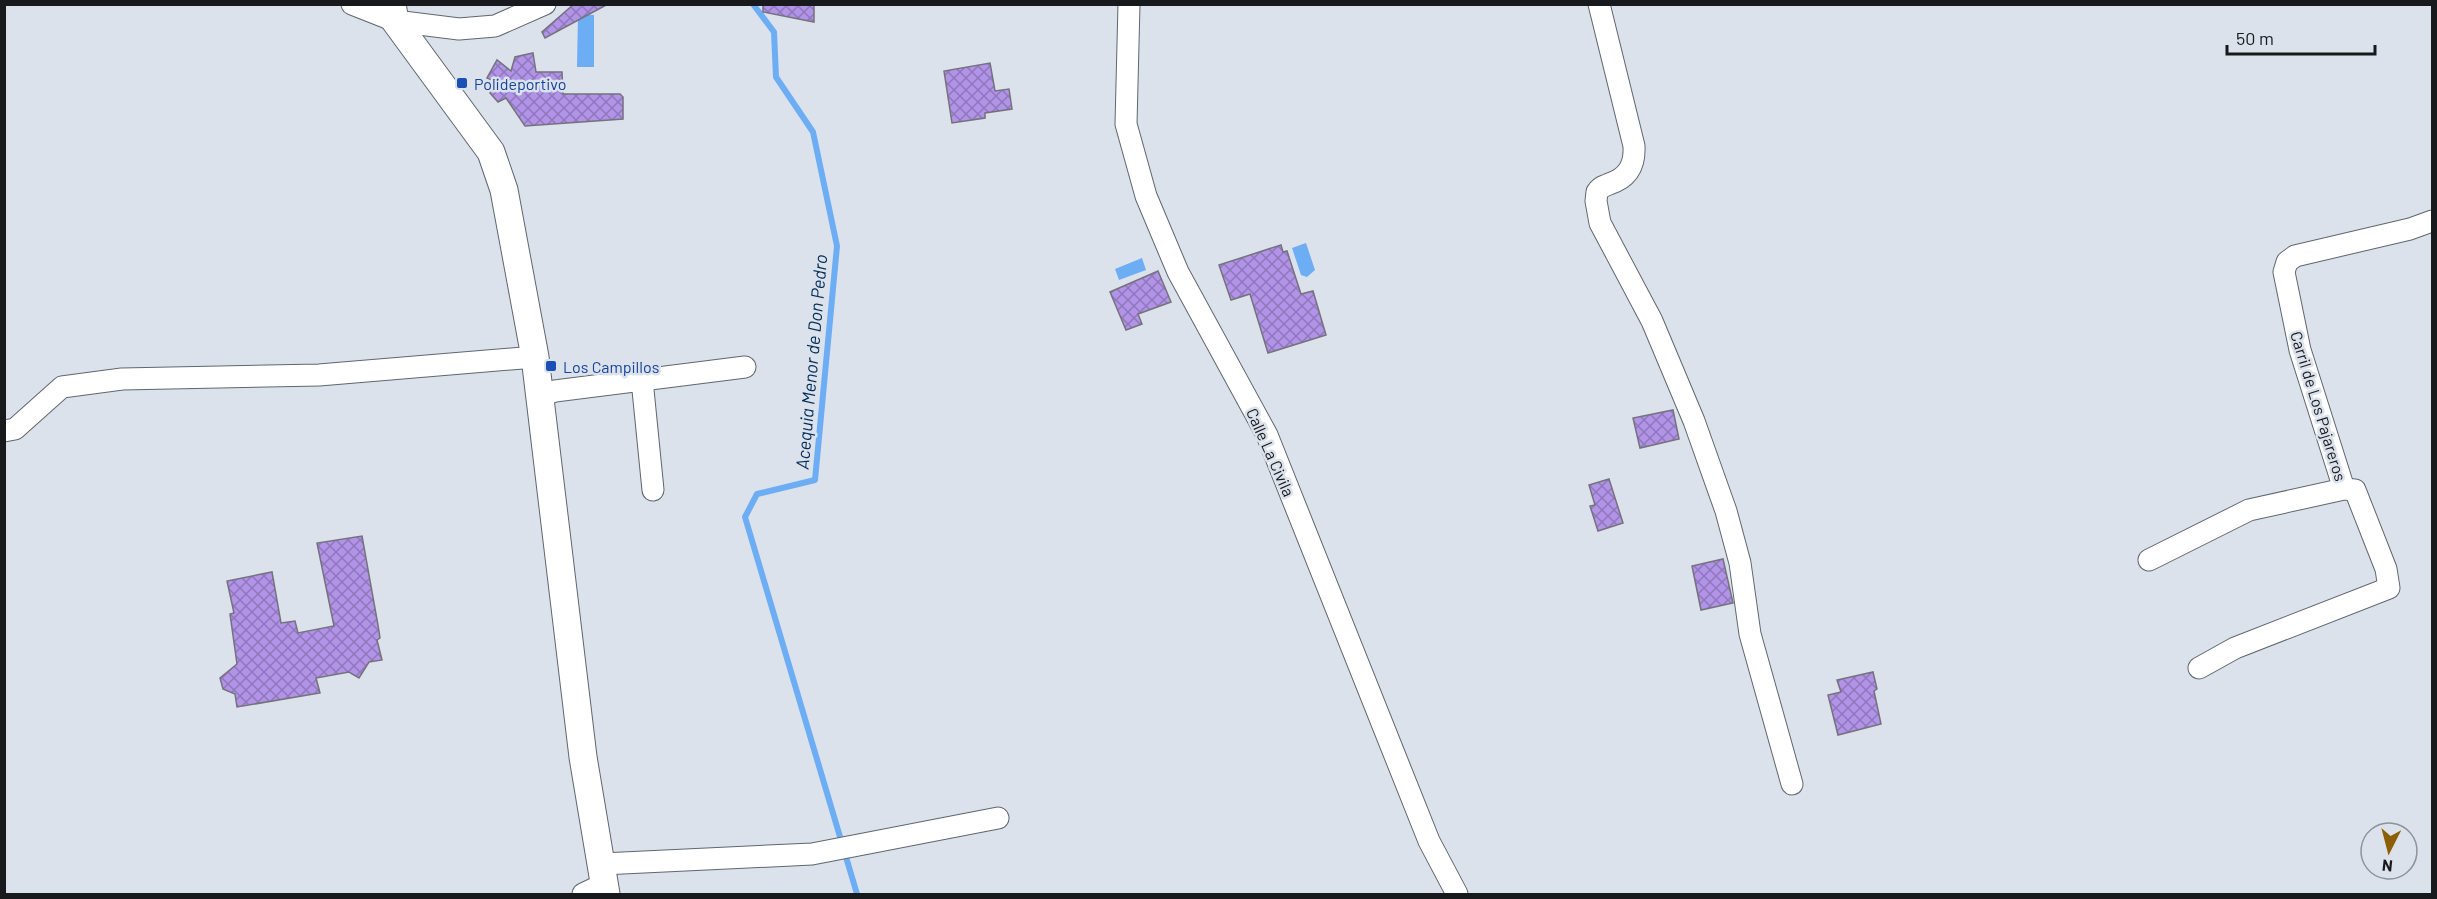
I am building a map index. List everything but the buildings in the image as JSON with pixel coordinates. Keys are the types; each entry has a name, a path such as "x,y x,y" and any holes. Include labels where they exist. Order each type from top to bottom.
{"main road":[{"path":"394,13 491,152 504,190 535,357 599,884"}],"street":[{"path":"352,4 459,29 495,26 545,4"},
{"name":"Calle La Civila","path":"1129,4 1126,124 1146,196 1178,272 1267,435 1429,841 1457,894"},
{"path":"1599,4 1621,89 1635,157 1626,175 1611,184 1600,186 1597,192 1598,216 1669,359 1726,511 1740,563 1750,634 1792,783"},
{"name":"Carril de Los Pajareros","path":"2199,668 2235,648 2389,588 2386,569 2355,490 2344,489 2300,350 2284,277 2285,267 2287,262 2295,256 2410,229 2433,221"},
{"path":"4,431 15,429 62,387 122,379 319,375 535,357"},
{"path":"540,396 555,391 745,367"},
{"path":"642,380 653,490"},
{"path":"2149,560 2249,510 2344,489"},
{"path":"599,884 812,854 998,818"}],"water":[{"path":"578,14 594,15 594,67 577,67"},
{"path":"1306,243 1315,270 1307,277 1301,275 1292,248"},
{"path":"1142,258 1146,270 1119,280 1115,269"}],"waterway":[{"name":"Acequia Menor de Don Pedro","path":"753,4 774,32 776,77 813,132 837,246 815,480 757,494 745,517 857,894"}],"place":[{"name":"Polideportivo","path":"462,83"},
{"name":"Los Campillos","path":"551,366"}]}
